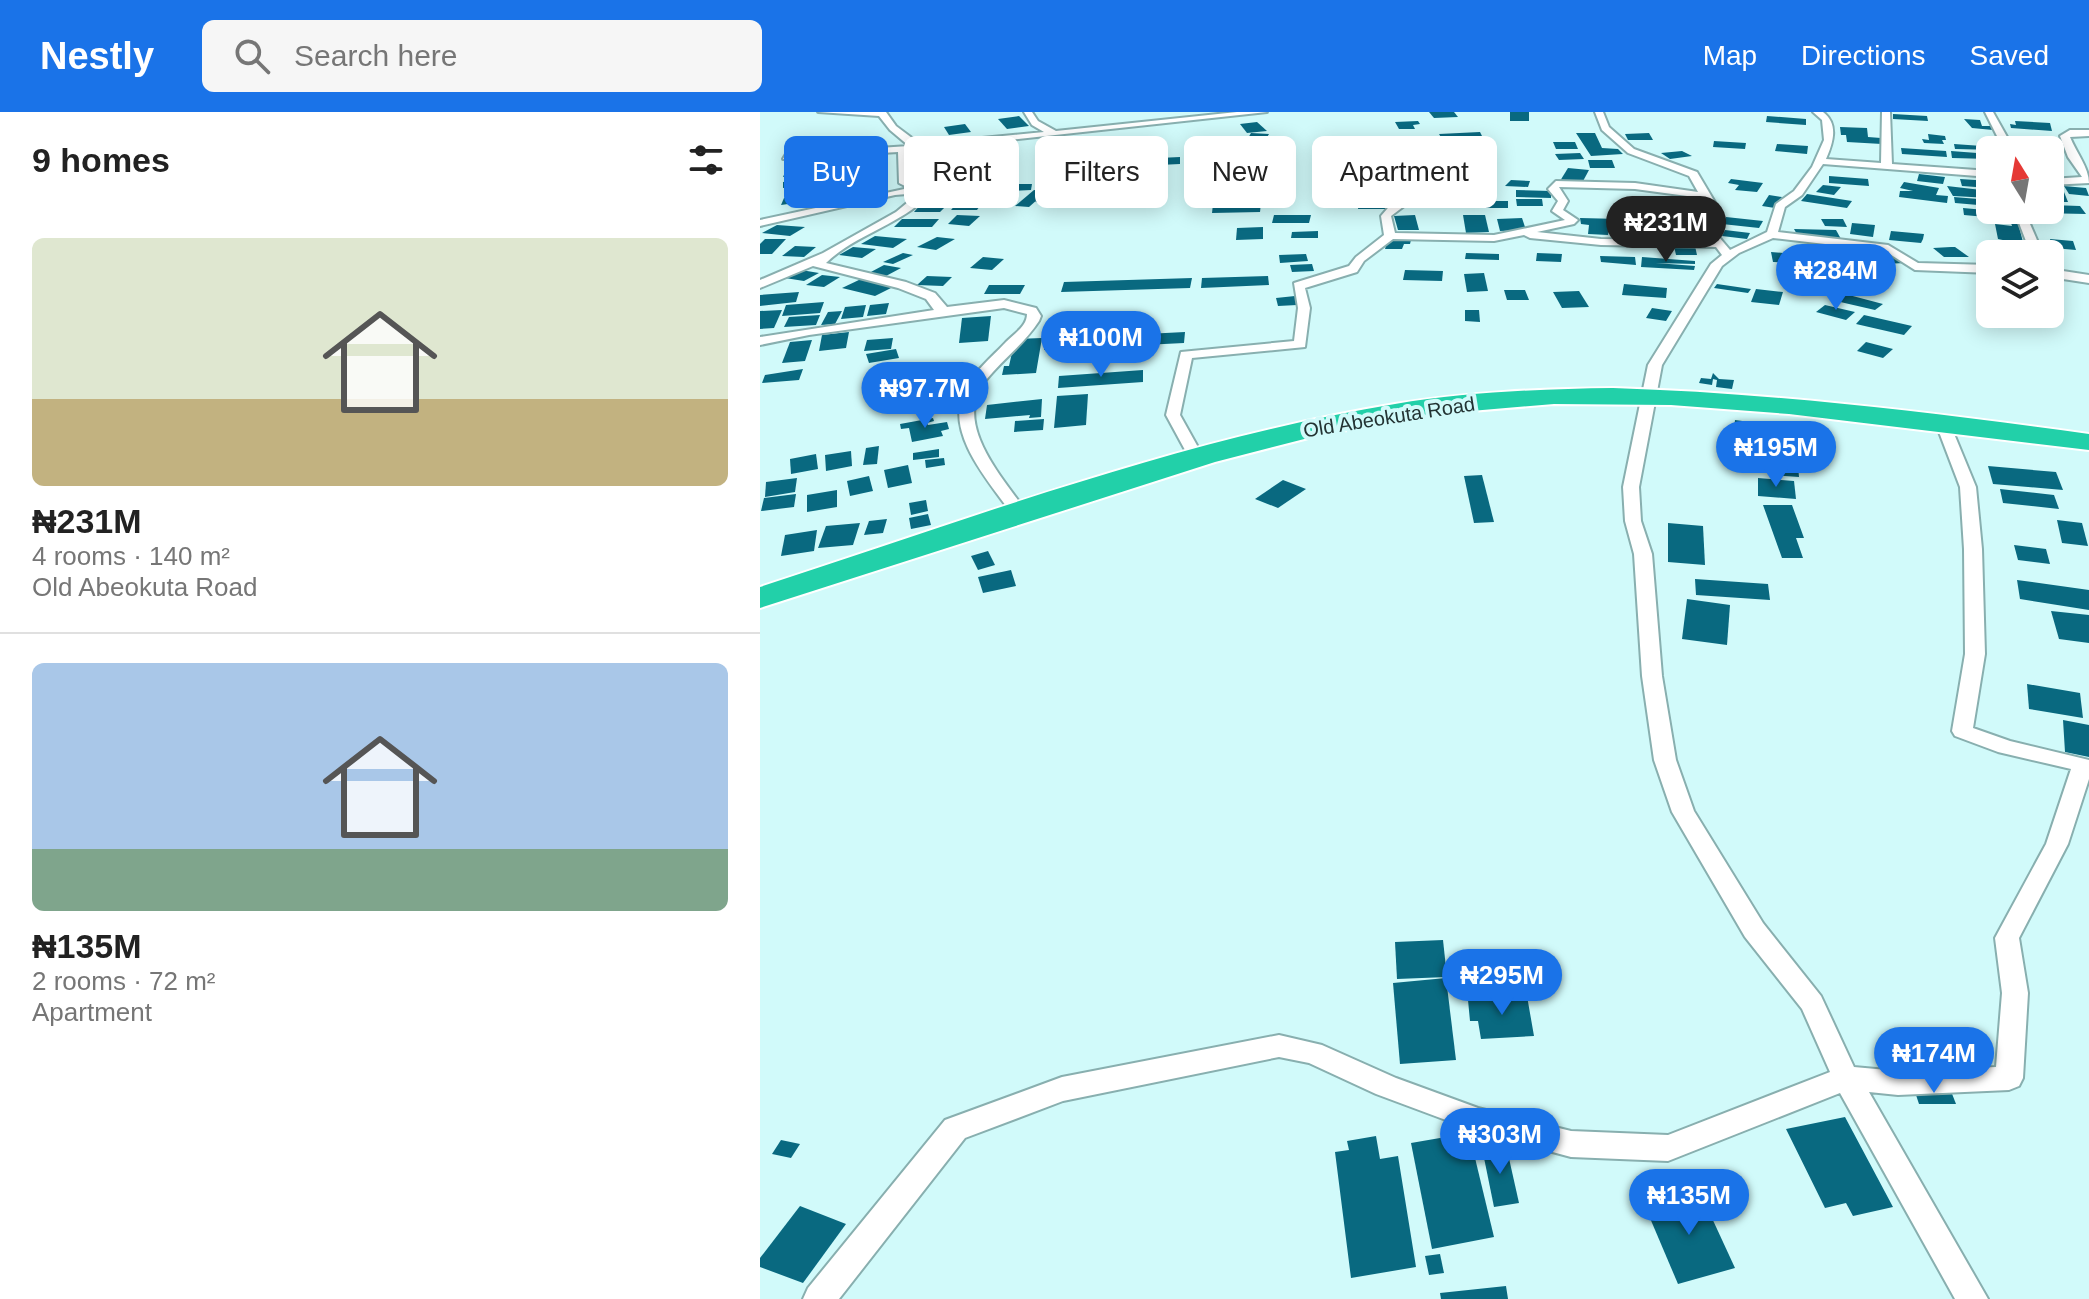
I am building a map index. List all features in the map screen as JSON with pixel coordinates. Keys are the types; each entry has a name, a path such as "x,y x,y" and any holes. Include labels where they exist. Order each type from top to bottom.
{"highway":[{"name":"Old Abeokuta Road","path":"760,598 1018,511 1196,458 1331,424 1437,405 1558,397 1651,396 1748,400 2089,442"}],"street":[{"path":"822,112 882,113 904,141"},
{"path":"1028,112 1035,123 1055,134"},
{"path":"1019,137 1263,112"},
{"path":"1599,112 1605,128 1623,145 1639,155 1693,174 1712,210 1706,225 1728,255"},
{"path":"1772,234 1780,206 1798,193 1829,140 1826,119 1817,112"},
{"path":"1886,112 1886,163 1890,167"},
{"path":"1989,112 2002,136"},
{"path":"2088,180 2073,157 2065,136 2089,133"},
{"path":"1819,161 1976,173"},
{"path":"2064,181 2088,180"},
{"path":"1196,458 1173,415 1186,355 1300,344 1304,308 1298,286 1353,269 1360,259 1390,236 1481,239 1528,232 1573,220 1557,211 1563,201 1553,189 1556,184 1635,186 1707,196"},
{"path":"760,223 904,192"},
{"path":"905,208 846,239 819,266 902,285 931,296 938,307 950,311"},
{"path":"1390,236 1386,216 1393,208"},
{"path":"1528,232 1540,238 1717,244"},
{"path":"1972,1299 1846,1078 1812,1003 1754,930 1683,812 1665,760 1652,676 1643,554 1633,521 1631,487 1655,365 1717,264 1728,255 1772,234 1808,241 1888,248 1915,266 1976,268"},
{"path":"760,284 827,256"},
{"path":"2064,275 2089,279"},
{"path":"760,341 950,311 1017,305 1032,311 1035,316 1032,326 1018,336 975,384 967,404 976,449 1018,511"},
{"path":"819,1299 955,1129 1062,1089 1279,1046 1313,1053 1386,1086 1478,1120 1571,1144 1668,1148 1846,1078 1898,1083 2009,1078 2015,993 2007,938 2057,844 2083,765 2005,747 1962,731 1975,654 1973,549 1968,487 1943,424"}],"building":[{"path":"1429,112 1454,112 1458,117 1434,118"},
{"path":"1510,112 1529,112 1529,121 1510,121"},
{"path":"1893,114 1927,116 1928,121 1893,119"},
{"path":"1019,116 1029,126 1007,129 998,119"},
{"path":"1767,116 1806,119 1806,125 1766,122"},
{"path":"1964,119 1980,120 1982,126 1992,126 1993,130 1972,128"},
{"path":"1418,121 1420,124 1413,125 1415,129 1399,129 1395,122"},
{"path":"2015,121 2050,123 2052,131 2011,128 2010,124 2016,125"},
{"path":"1257,122 1267,131 1247,133 1240,124"},
{"path":"965,124 971,132 949,135 944,127"},
{"path":"1840,127 1867,128 1868,137 1881,138 1882,144 1847,142 1846,135 1841,135"},
{"path":"1480,132 1482,136 1440,136"},
{"path":"1251,133 1269,134 1268,136 1249,136"},
{"path":"1576,133 1595,133 1602,148 1618,149 1623,154 1591,156"},
{"path":"1649,133 1653,140 1628,140 1625,134"},
{"path":"1928,134 1945,136 1946,140 1942,140 1944,144 1924,143 1922,139 1929,140"},
{"path":"1714,141 1746,143 1745,149 1713,147"},
{"path":"1553,142 1575,142 1578,149 1556,149"},
{"path":"1777,144 1808,146 1807,154 1775,151"},
{"path":"1954,144 1976,146 1976,150 1955,149"},
{"path":"1901,148 1946,151 1947,157 1902,154"},
{"path":"1682,151 1692,156 1670,159 1661,153"},
{"path":"1951,151 1976,153 1976,159 1952,158"},
{"path":"1580,153 1584,159 1559,160 1555,154"},
{"path":"1180,157 1180,164 1168,165 1168,158"},
{"path":"1588,160 1612,160 1615,168 1590,168"},
{"path":"1568,168 1589,170 1582,183 1560,181"},
{"path":"1919,174 1945,177 1943,184 1917,181"},
{"path":"1829,176 1868,179 1869,186 1829,183"},
{"path":"1731,179 1763,183 1757,192 1735,190 1739,185 1728,183"},
{"path":"1960,179 1976,180 1976,187 1962,186"},
{"path":"1511,180 1530,181 1528,187 1505,186"},
{"path":"1904,182 1939,188 1936,195 1948,196 1947,203 1899,197 1900,191 1913,191 1900,188"},
{"path":"1019,184 1032,184 1031,190 1019,190"},
{"path":"1823,185 1841,187 1834,195 1816,192"},
{"path":"1947,186 1976,189 1976,197 1953,196"},
{"path":"2064,186 2086,188 2089,196 2069,194"},
{"path":"1035,190 1035,202 1029,207 1019,206 1019,203"},
{"path":"1516,190 1551,191 1551,198 1516,197"},
{"path":"1807,194 1852,201 1847,208 1801,201"},
{"path":"1769,195 1782,197 1775,208 1762,206"},
{"path":"1954,197 1976,199 1976,205 1955,203"},
{"path":"1516,199 1542,199 1543,206 1517,206"},
{"path":"1497,201 1508,201 1508,208 1497,208"},
{"path":"2064,205 2080,206 2086,214 2064,214"},
{"path":"918,208 944,208 940,212 914,212"},
{"path":"953,208 978,208 977,210 951,210"},
{"path":"1213,208 1260,208 1260,212 1212,213"},
{"path":"1963,208 1976,209 1976,216 1964,215"},
{"path":"957,215 980,216 969,226 948,224"},
{"path":"1274,215 1311,215 1309,223 1272,223"},
{"path":"1415,215 1419,230 1398,230 1394,216"},
{"path":"1463,215 1485,215 1489,232 1466,233"},
{"path":"1660,215 1687,218 1680,227 1653,223"},
{"path":"1726,217 1763,221 1759,228 1722,224"},
{"path":"1522,218 1526,230 1500,231 1497,219"},
{"path":"1580,218 1620,219 1620,226 1610,225 1608,235 1588,234 1589,225 1581,224"},
{"path":"902,219 939,219 932,227 894,227"},
{"path":"1821,219 1843,219 1847,227 1825,226"},
{"path":"1852,223 1875,225 1873,237 1850,234"},
{"path":"1995,224 2018,224 2022,240 1998,239"},
{"path":"777,225 805,227 790,236 762,233"},
{"path":"1263,227 1263,239 1236,240 1237,228"},
{"path":"1794,229 1836,230 1841,239 1799,238"},
{"path":"1725,230 1750,233 1747,239 1722,236"},
{"path":"1318,231 1318,238 1291,238 1292,232"},
{"path":"1891,231 1924,234 1921,243 1889,240"},
{"path":"875,236 907,239 893,248 861,244"},
{"path":"937,237 955,239 936,250 917,247"},
{"path":"765,239 786,239 772,254 760,254 760,244"},
{"path":"1388,239 1411,240 1402,249 1385,249"},
{"path":"2064,240 2073,241 2076,250 2064,249"},
{"path":"795,246 816,247 804,257 782,256"},
{"path":"1674,246 1695,246 1697,255 1676,255"},
{"path":"853,247 876,249 862,258 839,255"},
{"path":"1955,247 1969,257 1944,257 1933,248"},
{"path":"1771,252 1816,256 1818,264 1773,262"},
{"path":"903,253 913,255 893,264 883,262"},
{"path":"1466,253 1499,254 1499,260 1465,259"},
{"path":"1537,253 1562,254 1561,262 1536,261"},
{"path":"1306,254 1308,261 1280,263 1279,255"},
{"path":"1600,256 1635,257 1636,265 1601,262"},
{"path":"1819,256 1845,256 1851,266 1825,265"},
{"path":"1898,256 1905,263 1883,264 1875,257"},
{"path":"983,257 1004,259 992,270 970,268"},
{"path":"1642,257 1695,261 1695,264 1656,263 1695,266 1694,270 1641,267"},
{"path":"1312,264 1314,271 1292,272 1290,265"},
{"path":"884,265 901,268 886,276 869,273"},
{"path":"801,270 819,273 804,281 785,278"},
{"path":"1405,270 1443,271 1442,281 1403,280"},
{"path":"1484,273 1488,291 1467,292 1464,274"},
{"path":"822,275 840,277 824,287 806,285"},
{"path":"927,276 952,277 943,286 917,285"},
{"path":"1268,276 1269,285 1201,288 1202,278"},
{"path":"1192,278 1190,288 1061,292 1064,282"},
{"path":"861,279 893,287 875,296 842,288"},
{"path":"1624,284 1667,288 1666,298 1622,295"},
{"path":"1717,284 1751,289 1748,293 1714,288"},
{"path":"989,285 1025,285 1020,294 984,294"},
{"path":"1756,289 1783,292 1779,305 1751,302"},
{"path":"1504,290 1525,290 1529,300 1507,300"},
{"path":"1579,291 1589,307 1562,308 1553,292"},
{"path":"799,292 796,302 760,306 760,295"},
{"path":"1845,294 1883,304 1875,310 1836,301"},
{"path":"1295,296 1297,305 1278,306 1276,298"},
{"path":"824,302 820,313 782,316 786,305"},
{"path":"889,303 886,314 867,316 870,305"},
{"path":"866,305 863,317 841,319 845,307"},
{"path":"1825,305 1855,312 1846,320 1816,312"},
{"path":"1652,308 1672,311 1666,321 1646,318"},
{"path":"782,310 774,328 760,329 760,311"},
{"path":"1465,310 1479,310 1480,322 1465,321"},
{"path":"842,311 835,324 821,325 828,312"},
{"path":"820,315 816,325 784,327 789,317"},
{"path":"1864,315 1912,326 1904,335 1856,324"},
{"path":"991,316 988,341 959,343 962,318"},
{"path":"849,332 846,348 819,351 822,335"},
{"path":"1185,332 1184,343 1044,350 1047,339"},
{"path":"893,338 891,349 864,351 867,340"},
{"path":"1042,338 1036,373 1002,375 1004,366 1009,366 1015,339"},
{"path":"812,340 805,361 782,363 790,342"},
{"path":"1866,342 1893,349 1883,358 1857,351"},
{"path":"896,349 899,358 869,363 866,354"},
{"path":"803,369 799,380 762,383 765,375"},
{"path":"1143,370 1143,382 1058,388 1059,376"},
{"path":"1713,373 1719,379 1734,380 1732,389 1716,387 1717,380 1713,379 1712,385 1699,383 1701,378 1711,379"},
{"path":"1088,394 1086,425 1054,428 1057,396"},
{"path":"1042,399 1041,417 985,419 987,405"},
{"path":"933,418 934,421 928,425 947,422 949,429 941,431 943,436 912,442 909,428 901,429 900,424"},
{"path":"1044,419 1043,430 1014,432 1015,421"},
{"path":"1735,420 1757,423 1756,443 1733,438"},
{"path":"1801,425 1822,425 1826,433 1806,433"},
{"path":"879,446 877,464 863,465 866,448"},
{"path":"939,449 939,457 913,460 913,453"},
{"path":"851,451 852,466 826,471 825,455"},
{"path":"816,454 818,469 791,474 790,459"},
{"path":"944,458 945,465 926,468 925,460"},
{"path":"1772,464 1798,466 1799,477 1772,475"},
{"path":"908,465 912,483 888,488 884,470"},
{"path":"1988,466 2056,472 2063,490 1993,484"},
{"path":"1482,475 1494,522 1474,523 1464,476"},
{"path":"869,476 873,491 850,496 847,481"},
{"path":"797,478 795,492 765,497 766,482"},
{"path":"1758,478 1794,481 1796,499 1758,496"},
{"path":"1283,480 1306,489 1278,508 1255,499"},
{"path":"2000,489 2054,495 2059,509 2003,503"},
{"path":"837,490 837,507 807,512 807,495"},
{"path":"796,494 794,507 761,511 764,498"},
{"path":"926,500 928,511 911,515 909,503"},
{"path":"1763,505 1792,505 1804,538 1796,538 1803,558 1782,558"},
{"path":"928,514 931,525 911,529 909,518"},
{"path":"887,519 883,533 864,535 869,521"},
{"path":"2057,520 2082,523 2088,546 2062,543"},
{"path":"860,523 853,545 818,548 826,526"},
{"path":"1668,523 1703,526 1705,565 1668,562"},
{"path":"817,530 814,551 781,556 785,535"},
{"path":"2014,545 2046,549 2050,564 2018,560"},
{"path":"988,551 995,565 978,570 971,556"},
{"path":"1011,570 1016,586 983,593 978,577"},
{"path":"1695,579 1768,584 1770,600 1696,595"},
{"path":"2017,580 2089,590 2089,610 2020,599"},
{"path":"1687,599 1730,605 1727,645 1682,639"},
{"path":"2051,611 2089,615 2089,643 2059,639"},
{"path":"2027,684 2080,693 2083,718 2029,709"},
{"path":"2063,720 2089,725 2089,757 2065,752"},
{"path":"1443,940 1447,977 1397,979 1395,942"},
{"path":"1446,978 1456,1060 1400,1064 1393,983"},
{"path":"1527,996 1534,1036 1481,1039 1478,1021 1470,1021 1468,1000"},
{"path":"1913,1086 1949,1086 1956,1104 1919,1104"},
{"path":"1845,1117 1893,1207 1853,1216 1846,1203 1825,1208 1786,1129"},
{"path":"1469,1133 1494,1237 1432,1249 1411,1143"},
{"path":"1376,1136 1380,1159 1398,1156 1416,1267 1351,1278 1335,1152 1349,1150 1347,1141"},
{"path":"781,1140 800,1144 791,1158 772,1154"},
{"path":"1506,1145 1519,1203 1494,1207 1482,1148"},
{"path":"1699,1190 1735,1268 1678,1284 1644,1204"},
{"path":"800,1206 846,1224 803,1283 760,1267 760,1258"},
{"path":"1440,1254 1444,1273 1429,1275 1425,1256"},
{"path":"1506,1286 1508,1299 1441,1299 1440,1293"}]}
